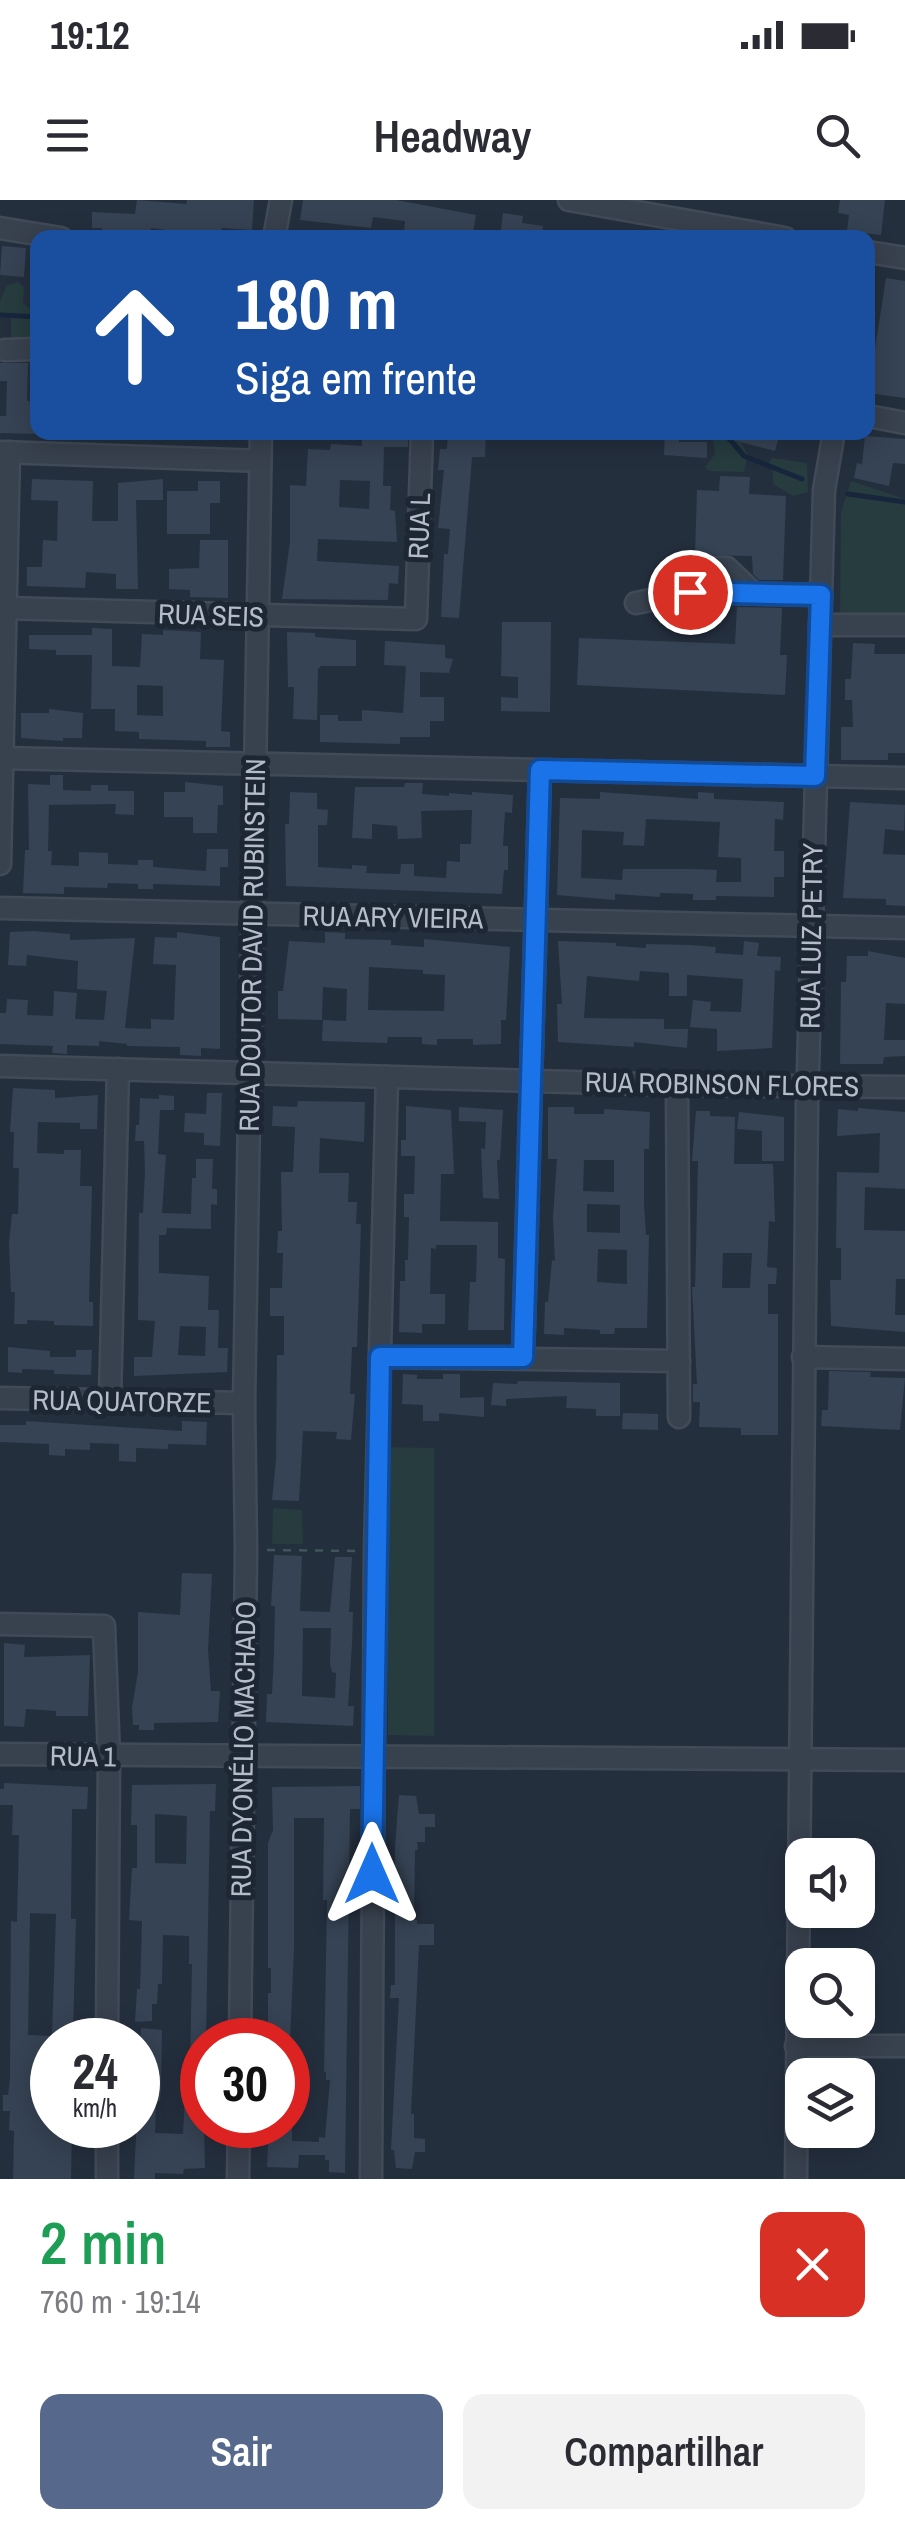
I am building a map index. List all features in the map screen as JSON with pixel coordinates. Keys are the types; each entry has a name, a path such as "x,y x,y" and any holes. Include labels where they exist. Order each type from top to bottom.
{"street":[{"path":"275,230 280,200"},
{"path":"569,200 681,209 756,230"},
{"path":"0,228 30,233"},
{"path":"875,254 905,258"},
{"path":"5,350 30,349"},
{"path":"875,417 905,423"},
{"name":"RUA DOUTOR DAVID RUBINSTEIN","path":"244,1458 261,440"},
{"name":"RUA L","path":"416,619 422,440"},
{"name":"RUA LUIZ PETRY","path":"796,2179 810,926 824,490 833,440"},
{"path":"0,864 4,452 260,461"},
{"path":"699,568 727,568 752,592"},
{"path":"636,603 690,592 821,595"},
{"name":"RUA SEIS","path":"5,608 416,619"},
{"path":"820,624 905,626"},
{"path":"2,758 905,778"},
{"path":"523,1357 540,770"},
{"name":"RUA ARY VIEIRA","path":"0,908 905,928"},
{"name":"RUA ROBINSON FLORES","path":"0,1066 677,1085 905,1087"},
{"path":"110,1400 118,1070"},
{"path":"372,2179 375,1550 387,1078"},
{"path":"677,1085 678,1416"},
{"path":"380,1357 679,1361"},
{"path":"804,1357 905,1359"},
{"name":"RUA QUATORZE","path":"0,1398 244,1403"},
{"name":"RUA DYONÉLIO MACHADO","path":"240,2018 244,1458"},
{"path":"0,1624 104,1626 109,1756 107,2018"},
{"name":"RUA 1","path":"0,1754 436,1760 905,1760"},
{"path":"796,2046 905,2046"},
{"path":"106,2179 107,2148"},
{"path":"238,2179 239,2148"}],"path":[{"path":"246,1550 375,1550"}],"green space":[{"path":"18,282 24,287 23,303 30,309 30,339 11,339 11,319 0,316 0,301 7,285"},
{"path":"713,440 740,440 748,455 744,472 709,471 705,467 715,454"},
{"path":"772,458 807,463 808,492 793,496 773,484 769,463"},
{"path":"851,481 905,499 905,615 840,613 841,512"},
{"path":"386,1447 434,1448 434,1736 388,1735"},
{"path":"273,1508 302,1510 303,1544 272,1544"}],"building":[{"path":"137,200 186,204 187,200 254,200 252,230 92,228 92,212 135,214"},
{"path":"303,200 396,200 476,215 473,230 404,230 405,221 373,217 371,228 300,220"},
{"path":"840,200 885,200 881,235 875,234 875,230 847,230 849,215 838,213"},
{"path":"503,213 523,216 522,223 543,226 542,230 501,230"},
{"path":"2,246 26,248 24,277 0,275"},
{"path":"886,278 905,281 905,398 875,394 875,348"},
{"path":"0,363 28,363 30,434 0,433 0,416 6,416 7,381 0,381"},
{"path":"905,439 905,464 893,463 889,486 854,478 857,463 862,464 865,440"},
{"path":"362,440 408,440 408,447 384,447 383,486 391,486 390,510 395,511 397,542 318,539 317,561 399,566 398,584 389,583 388,600 282,599 290,542 290,485 306,486 308,449 330,450 331,444 362,446","holes":["340,480 370,481 369,509 339,507"]},
{"path":"448,440 486,440 485,457 472,457 459,618 441,617 444,554 448,554 450,529 438,528 444,470 438,470 440,449 447,449"},
{"path":"665,440 707,442 707,458 664,455"},
{"path":"733,440 778,440 775,451"},
{"path":"720,476 750,477 749,494 786,496 783,580 759,580 753,574 752,556 695,555 697,490 719,491"},
{"path":"32,479 93,481 92,521 118,521 118,483 163,479 163,500 136,500 138,589 116,589 116,574 86,572 85,588 27,586 27,567 42,567 43,540 57,541 58,501 31,500"},
{"path":"198,481 220,481 220,503 210,503 210,534 167,534 167,491 198,491"},
{"path":"200,540 228,540 228,598 190,597 190,590 169,589 169,569 199,568"},
{"path":"737,607 782,608 780,655 787,655 785,695 577,685 579,638 735,644"},
{"path":"502,622 551,622 550,712 501,711 501,697 518,698 518,677 501,676"},
{"path":"92,628 112,629 112,666 140,667 142,634 163,635 163,630 201,632 200,659 224,660 221,731 230,732 230,747 206,747 206,741 139,739 139,732 115,731 115,709 91,709 92,655 56,655 56,650 29,649 29,635 92,635","holes":["137,685 163,686 163,716 137,715"]},
{"path":"287,632 356,640 356,666 318,669 317,720 293,719 294,687 288,687"},
{"path":"385,641 445,645 445,658 453,659 449,673 420,672 420,697 444,697 444,721 430,721 430,737 400,737 400,744 320,742 320,715 338,715 338,721 362,721 362,710 403,713 406,666 384,665"},
{"path":"853,643 875,644 874,654 905,654 905,753 888,753 888,760 841,760 841,727 853,727 852,700 845,700 845,679 851,679"},
{"path":"49,709 83,713 82,738 21,738 21,713 49,713"},
{"path":"50,775 63,775 63,790 91,791 91,785 108,785 108,791 134,791 134,815 115,814 116,804 49,805 51,865 79,866 79,852 108,853 108,864 138,865 138,860 153,860 153,867 206,871 207,849 228,849 228,867 220,867 220,886 153,884 153,889 138,889 138,884 108,883 107,888 64,887 64,894 23,893 25,850 29,850 28,784 50,785"},
{"path":"185,782 223,786 217,833 193,833 193,817 164,817 164,792 185,792"},
{"path":"405,783 423,783 422,794 513,795 512,813 505,812 503,846 508,846 508,870 504,870 502,894 286,886 285,824 289,824 290,792 317,793 317,809 328,810 327,825 318,825 318,867 367,866 366,873 400,874 401,864 414,864 414,876 446,878 447,861 460,862 460,844 471,844 472,810 421,811 422,838 398,839 397,826 372,824 372,839 352,838 355,787 404,787"},
{"path":"600,792 698,799 698,792 714,793 714,799 784,802 783,820 775,819 774,851 784,851 784,877 774,877 774,897 716,896 716,900 693,900 693,894 660,893 660,897 615,894 615,900 557,895 560,798 600,799","holes":["646,819 720,822 718,857 741,858 741,882 716,882 717,870 694,869 623,869 622,880 581,878 582,830 624,832 623,845 644,846"]},
{"path":"850,802 905,805 904,831 885,829 883,854 905,855 905,906 886,905 886,899 843,898"},
{"path":"10,932 70,934 70,940 135,938 125,1028 151,1029 151,1019 174,1020 176,965 153,964 155,937 177,938 177,932 220,937 220,1049 201,1048 201,1056 180,1055 180,1047 99,1041 99,1046 67,1045 67,1054 52,1053 53,1046 0,1044 0,1013 6,1013 7,999 28,1000 27,1015 53,1016 54,991 77,993 75,1019 104,1020 107,991 77,989 78,961 27,955 26,966 8,965"},
{"path":"325,932 345,933 345,939 391,940 391,945 424,947 424,939 510,947 501,1044 473,1045 473,1039 437,1039 437,1045 422,1044 422,1037 388,1037 387,1043 322,1041 323,1020 346,1021 347,989 323,987 322,1020 278,1019 278,991 283,991 289,941 325,943","holes":["369,967 423,970 423,974 445,975 444,1011 368,1010"]},
{"path":"558,941 646,948 646,944 690,945 716,947 715,953 743,955 744,941 759,943 757,956 781,957 780,971 775,970 772,1048 717,1051 717,1029 690,1027 693,1000 711,1002 710,1011 741,1012 743,979 687,975 687,996 669,996 669,973 640,971 639,981 587,976 584,1018 664,1019 664,1029 688,1029 687,1048 634,1042 634,1047 558,1042 557,1004 562,1004"},
{"path":"868,951 905,958 905,1004 886,1003 884,1040 905,1040 905,1056 884,1057 883,1064 840,1064 841,982 846,982 847,956 868,956"},
{"path":"13,1088 55,1090 55,1098 98,1095 97,1129 80,1129 80,1123 38,1122 37,1153 81,1150 80,1186 92,1186 89,1302 93,1302 93,1326 27,1320 27,1324 14,1324 9,1244 12,1214 18,1214 19,1168 13,1168 14,1132 10,1132"},
{"path":"207,1093 222,1093 220,1146 204,1145 204,1133 184,1132 185,1113 206,1114"},
{"path":"159,1095 174,1096 174,1110 160,1110 158,1154 166,1155 162,1213 191,1214 196,1159 213,1159 212,1189 217,1189 217,1205 211,1204 211,1229 167,1228 166,1235 159,1235 159,1273 209,1276 208,1310 219,1310 218,1348 228,1348 227,1372 134,1376 134,1357 152,1357 155,1321 138,1320 139,1213 143,1213 145,1171 144,1141 135,1141 136,1125 140,1098 159,1099","holes":["180,1326 206,1327 205,1356 178,1355"]},
{"path":"298,1101 365,1102 364,1142 320,1138 319,1173 349,1173 348,1202 357,1202 356,1224 361,1224 357,1347 352,1347 350,1394 355,1394 351,1440 336,1439 337,1432 303,1431 299,1501 272,1500 277,1355 284,1355 284,1316 270,1316 270,1288 282,1288 283,1253 277,1253 278,1231 282,1231 281,1172 293,1172 295,1127 272,1126 273,1106 297,1107"},
{"path":"406,1106 451,1110 454,1174 441,1174 440,1221 498,1222 498,1258 505,1259 504,1330 468,1330 470,1282 476,1282 477,1245 436,1245 436,1249 431,1248 430,1294 445,1294 445,1324 422,1324 422,1333 399,1332 400,1281 405,1281 408,1260 409,1217 404,1217 404,1194 414,1194 415,1156 401,1156 401,1140 406,1140"},
{"path":"459,1107 503,1110 497,1160 499,1199 483,1198 481,1148 485,1149 486,1122 459,1121"},
{"path":"548,1107 574,1107 574,1114 604,1114 604,1109 650,1112 649,1149 644,1149 644,1204 649,1235 647,1328 615,1328 614,1334 600,1334 600,1330 564,1328 564,1335 544,1334 545,1302 552,1260 555,1261 557,1159 548,1159","holes":["584,1160 614,1160 614,1192 583,1191","587,1204 620,1205 620,1233 587,1232","598,1249 627,1250 627,1284 597,1282"]},
{"path":"838,1109 905,1112 905,1189 865,1187 864,1230 905,1231 905,1279 896,1279 895,1315 905,1315 905,1332 831,1326 830,1280 841,1280 841,1248 836,1248 837,1172 879,1173 880,1133 837,1136"},
{"path":"696,1111 710,1111 710,1116 735,1117 734,1164 773,1164 775,1222 769,1221 767,1267 777,1268 776,1284 768,1284 768,1314 778,1314 778,1435 741,1435 741,1428 699,1427 700,1402 693,1402 693,1384 697,1384 692,1287 698,1161 692,1161","holes":["723,1253 752,1253 750,1288 722,1288"]},
{"path":"739,1112 784,1117 784,1161 762,1161 762,1131 737,1129"},
{"path":"8,1347 50,1351 50,1357 76,1357 76,1350 92,1350 91,1375 54,1374 54,1370 8,1372"},
{"path":"829,1371 905,1378 900,1430 821,1426 822,1410 828,1410"},
{"path":"403,1374 417,1375 417,1379 443,1379 443,1374 460,1374 460,1398 484,1397 484,1417 439,1413 439,1421 423,1421 423,1405 402,1404"},
{"path":"493,1383 620,1383 620,1416 596,1416 596,1409 566,1408 567,1396 506,1399 506,1406 491,1405"},
{"path":"623,1413 658,1414 658,1430 622,1429"},
{"path":"26,1421 182,1431 182,1421 207,1422 206,1445 136,1448 136,1462 119,1461 119,1444 90,1443 90,1450 65,1449 65,1456 49,1455 49,1444 0,1442 0,1425 26,1425"},
{"path":"274,1555 302,1556 300,1611 330,1612 335,1557 352,1557 348,1706 354,1706 353,1726 266,1722 274,1653 275,1606 271,1606","holes":["303,1628 331,1628 330,1664 336,1673 335,1698 302,1696"]},
{"path":"182,1573 212,1574 208,1650 211,1691 220,1691 218,1722 154,1723 154,1730 139,1730 139,1725 133,1725 132,1708 138,1672 138,1612 180,1615"},
{"path":"4,1643 25,1645 24,1657 90,1655 88,1716 56,1716 56,1711 26,1709 24,1727 4,1726"},
{"path":"4,1783 88,1787 87,1809 72,1809 71,1919 76,1919 73,2018 53,2018 56,1914 30,1913 30,2148 72,2148 71,2179 13,2179 14,2131 9,2130 10,2111 3,2111 3,2095 8,2095 10,2079 11,1921 17,1922 19,1835 12,1835 13,1805 0,1805 0,1789 4,1789"},
{"path":"216,1784 215,1811 210,1811 206,2018 191,2018 189,1936 163,1935 162,1984 158,1984 157,2004 152,2004 152,2018 135,2018 142,1921 129,1920 132,1868 137,1868 137,1825 131,1825 132,1785","holes":["155,1814 187,1816 186,1864 155,1863"]},
{"path":"360,1786 360,1809 350,1809 345,2173 329,2172 325,2155 299,2155 298,2168 267,2167 268,2148 310,2148 310,2142 325,2138 330,2080 326,2080 324,2072 324,1818 294,1818 291,2018 268,2018 268,1843 273,1830 272,1787"},
{"path":"399,1795 416,1796 419,1814 435,1814 435,1827 425,1827 425,1842 417,1842 415,1850 414,1920 417,1924 434,1924 434,1945 419,1945 411,2114 414,2138 425,2139 425,2152 415,2152 412,2169 396,2168 391,2150 399,1998 390,1998 391,1985 395,1985"},
{"path":"160,2030 162,2030 160,2101"},
{"path":"160,2133 180,2134 180,2148 205,2148 205,2168 184,2169 183,2174 155,2173 155,2179 134,2179 135,2148 160,2148"}],"waterway":[{"path":"0,315 30,317"},
{"path":"730,440 744,456 802,479"},
{"path":"848,494 905,502"}],"route":[{"path":"372,1874 380,1357 523,1357 540,770 815,776 821,595 690,592"}]}
